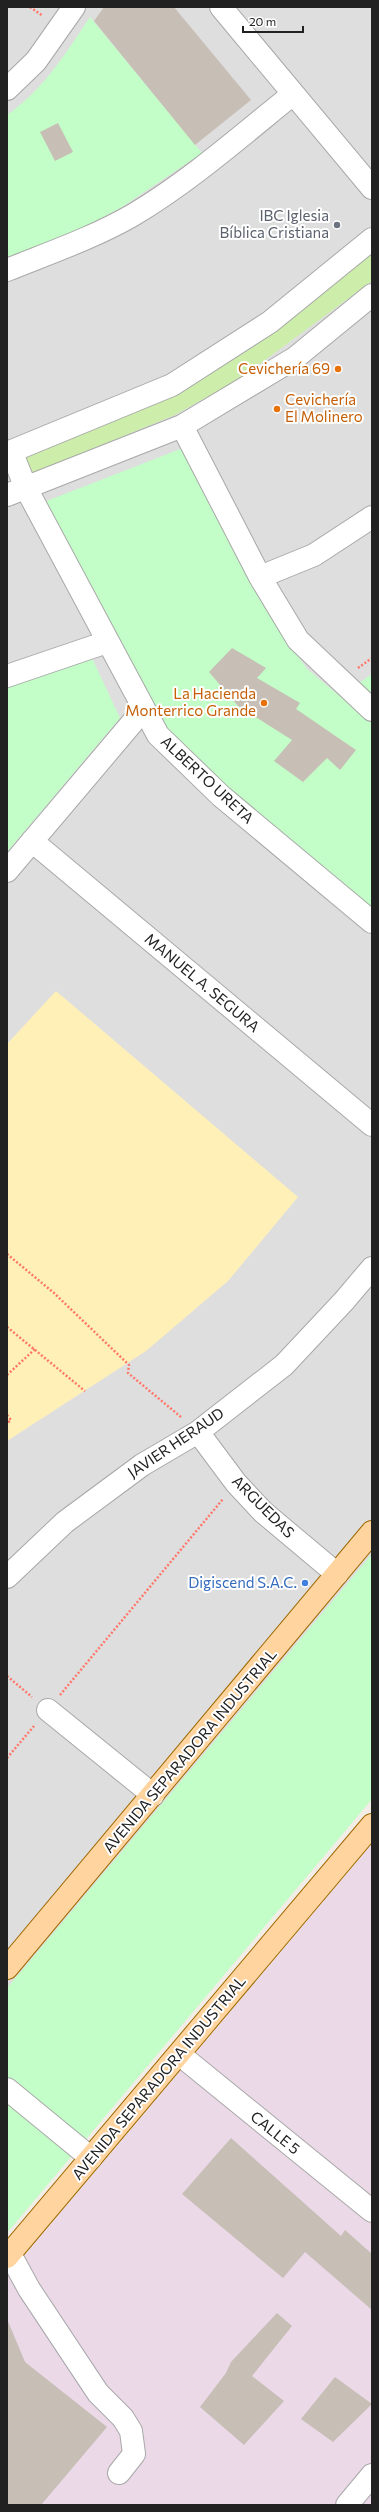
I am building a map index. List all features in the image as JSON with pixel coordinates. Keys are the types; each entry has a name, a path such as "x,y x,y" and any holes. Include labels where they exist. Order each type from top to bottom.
{"main road":[{"name":"AVENIDA SEPARADORA INDUSTRIAL","path":"7,1968 372,1532"},
{"name":"AVENIDA SEPARADORA INDUSTRIAL","path":"8,2256 372,1825"}],"street":[{"path":"7,89 36,61 74,7"},
{"path":"221,7 372,188"},
{"path":"7,270 75,243 131,216 175,188 293,94"},
{"path":"9,452 172,385 270,322 372,239"},
{"path":"16,491 182,426 295,358 372,295"},
{"path":"182,426 260,577 298,640 372,710"},
{"name":"ALBERTO URETA","path":"9,452 16,491 107,642 158,735 221,796 372,922"},
{"path":"260,577 314,555 372,518"},
{"path":"7,676 107,642"},
{"path":"7,871 143,710"},
{"name":"MANUEL A. SEGURA","path":"32,841 372,1125"},
{"name":"JAVIER HERAUD","path":"7,1577 65,1522 142,1465 198,1432 284,1365 344,1301 372,1268"},
{"name":"ARGUEDAS","path":"198,1432 236,1483 263,1512 337,1574"},
{"path":"48,1710 153,1795"},
{"name":"CALLE 5","path":"179,2054 372,2211"},
{"path":"7,2089 91,2158"},
{"path":"8,2256 98,2393 122,2418 131,2431 134,2454 119,2473"},
{"path":"347,2505 372,2475"}],"path":[{"path":"7,1254 54,1293 124,1360 129,1365 128,1373 198,1432"},
{"path":"7,1327 85,1391"},
{"path":"7,1375 35,1349"},
{"path":"7,1415 11,1420 7,1423"},
{"path":"7,1758 236,1483"},
{"path":"7,1676 48,1710"}],"shaded area":[{"path":"7,7 372,7 372,1645 7,2086"},
{"path":"372,1844 372,2505 7,2505 7,2276"}],"green space":[{"path":"90,17 202,153 122,207 68,236 7,257 7,115 32,94 43,82 63,57"},
{"path":"372,253 372,281 242,377 175,415 33,473 27,471 24,458 160,398"},
{"path":"183,448 247,576 285,638 307,669 372,723 372,909 229,791 161,722 44,502"},
{"path":"92,658 120,718 7,852 7,687"},
{"path":"372,674 372,693 359,683"},
{"path":"372,1554 372,1799 7,2233 7,1988"}],"sand":[{"path":"56,991 298,1197 228,1281 146,1351 7,1441 7,1044"}],"building":[{"path":"104,7 174,7 251,100 195,145 94,21"},
{"path":"58,123 73,152 55,161 40,132"},
{"path":"232,648 266,668 257,678 300,703 296,709 356,750 340,770 327,758 303,782 274,761 292,740 238,706 209,672"},
{"path":"231,2138 341,2236 345,2230 372,2254 372,2310 305,2252 283,2278 182,2194"},
{"path":"277,2313 292,2326 252,2376 284,2401 244,2445 200,2407 226,2373 231,2362"},
{"path":"7,2319 25,2362 107,2427 41,2505 7,2505"},
{"path":"335,2377 372,2404 333,2442 301,2419"}],"place":[{"name":"IBC Iglesia Bíblica Cristiana","path":"337,225"},
{"name":"Cevichería 69","path":"338,369"},
{"name":"Cevichería El Molinero","path":"277,409"},
{"name":"La Hacienda Monterrico Grande","path":"264,703"},
{"name":"Digiscend S.A.C.","path":"305,1583"}]}
